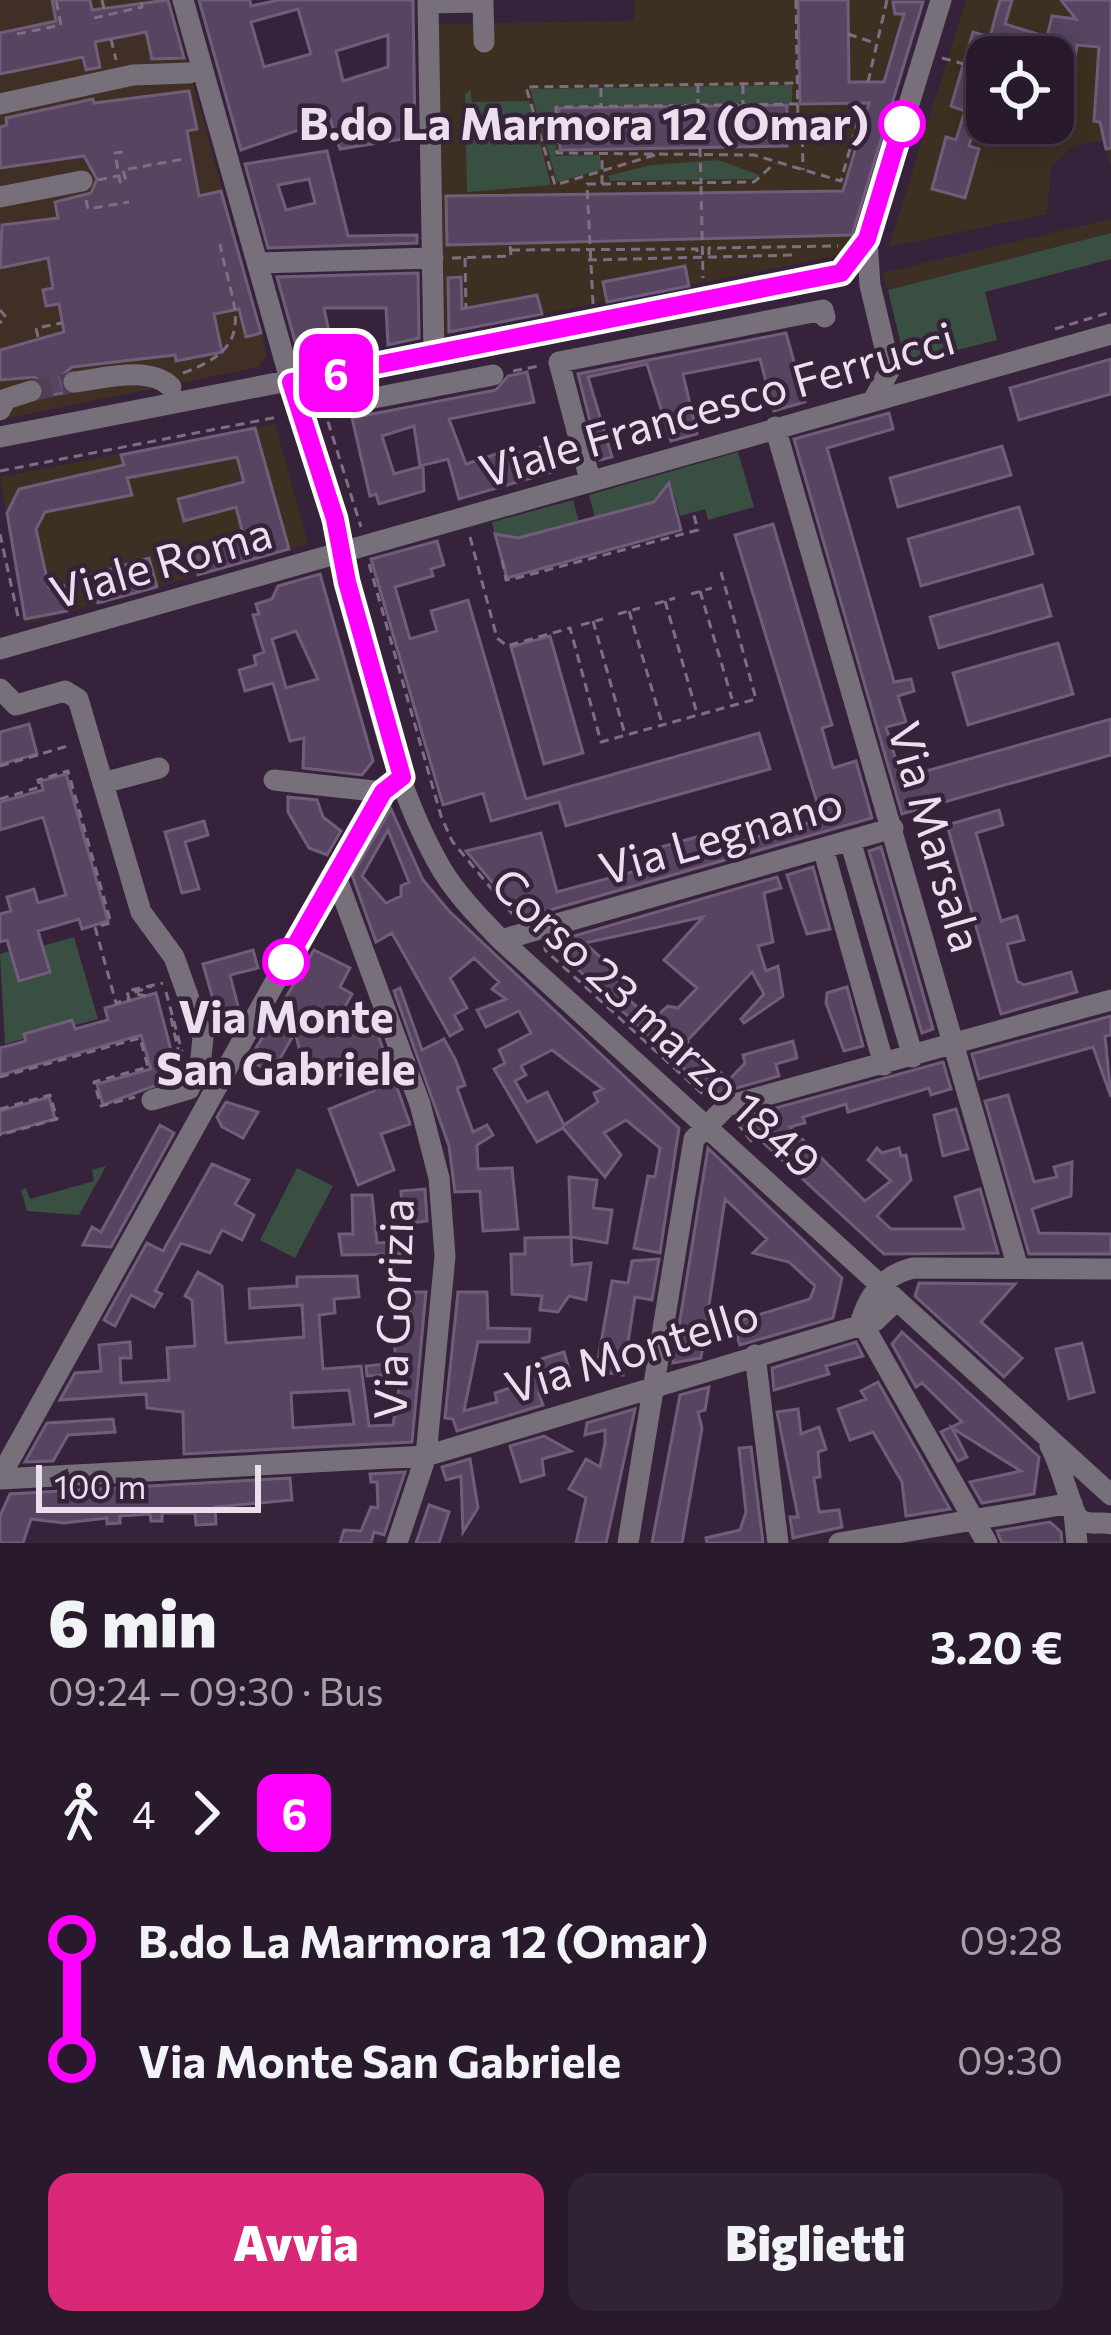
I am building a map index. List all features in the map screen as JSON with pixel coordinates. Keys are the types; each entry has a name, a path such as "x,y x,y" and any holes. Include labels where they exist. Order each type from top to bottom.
{"street":[{"name":"Corso 23 marzo 1849","path":"183,0 291,382 355,554 347,582 402,777 442,871 501,940 1104,1489"},
{"path":"841,273 858,243 940,0"},
{"path":"434,354 428,1 483,2 484,42"},
{"path":"0,104 133,75 189,73"},
{"path":"0,197 82,181"},
{"path":"858,243 890,369 874,399"},
{"path":"258,263 433,258"},
{"path":"0,437 841,273 869,276"},
{"path":"584,482 553,367 823,310 825,316"},
{"path":"630,316 638,350"},
{"name":"Viale Francesco Ferrucci","path":"890,369 910,380 925,379 1111,325"},
{"name":"Viale Francesco Ferrucci","path":"355,554 584,482 1111,334"},
{"path":"349,403 490,375 480,345"},
{"path":"392,362 399,393"},
{"path":"74,382 133,375 168,383"},
{"path":"0,410 6,399 32,391"},
{"name":"Via Marsala","path":"775,427 1018,1268"},
{"name":"Viale Roma","path":"0,649 355,554"},
{"path":"0,688 16,705 73,694 141,912 174,956 203,1037 200,1066 189,1089 152,1100"},
{"path":"103,784 159,768"},
{"path":"0,1478 335,874 383,792 402,777"},
{"path":"274,780 383,792"},
{"name":"Via Legnano","path":"501,940 893,828"},
{"path":"850,840 914,1057"},
{"path":"823,848 884,1065"},
{"name":"Via Gorizia","path":"335,874 420,1105 439,1178 445,1256 426,1456 397,1543"},
{"path":"628,1543 694,1139 728,1106 1111,1000"},
{"path":"987,1543 861,1322 868,1298 889,1293 913,1268 1111,1269"},
{"name":"Via Montello","path":"0,1478 426,1456 861,1322"},
{"path":"755,1354 778,1543"},
{"name":"Corso 23 marzo 1849","path":"1040,1430 1062,1464 1077,1543"},
{"path":"1073,1505 1083,1485 1104,1489"},
{"path":"839,1543 1073,1505"},
{"path":"1073,1505 1088,1523 1102,1524"}],"path":[{"path":"16,34 61,25 56,0"},
{"path":"103,0 106,15"},
{"path":"94,18 142,7 141,0"},
{"path":"796,0 797,123"},
{"path":"868,82 887,0"},
{"path":"848,34 878,44"},
{"path":"942,58 964,64"},
{"path":"663,153 555,185 526,87 798,82"},
{"path":"742,83 742,105"},
{"path":"698,84 698,105"},
{"path":"601,86 601,107"},
{"path":"798,104 556,107 557,154 754,155 842,181 863,102"},
{"path":"787,123 802,123 803,170"},
{"path":"700,148 704,286"},
{"path":"123,152 115,154 120,182 125,181 123,170 184,158"},
{"path":"602,154 602,184"},
{"path":"593,308 587,184 754,182 776,162"},
{"path":"82,181 88,209 128,202"},
{"path":"703,257 710,248 858,243"},
{"path":"168,383 230,350 232,309 220,244"},
{"path":"433,258 511,256 510,247 697,249 703,257"},
{"path":"794,247 800,268"},
{"path":"588,260 796,255"},
{"path":"465,258 466,308"},
{"path":"0,323 4,313"},
{"path":"38,337 36,328 62,323"},
{"path":"490,375 553,367"},
{"path":"320,394 361,527"},
{"path":"0,471 278,417"},
{"path":"502,560 506,580 698,530 693,512"},
{"path":"0,534 21,629"},
{"path":"471,539 497,638 507,646 569,628 601,742 756,699 721,572"},
{"name":"Corso 23 marzo 1849","path":"355,554 452,841 519,921"},
{"path":"691,594 712,588"},
{"path":"700,591 733,700"},
{"path":"655,604 675,598"},
{"path":"665,601 697,710"},
{"path":"618,614 640,608"},
{"path":"629,611 661,720"},
{"path":"581,625 602,619"},
{"path":"593,622 624,731"},
{"path":"0,766 84,741"},
{"path":"0,799 40,788 38,780 68,771 111,923 94,927 116,1003 129,999 127,991 163,981 184,1057"},
{"name":"Corso 23 marzo 1849","path":"544,939 544,950 698,1092 720,1099"},
{"path":"146,996 133,993 152,984"},
{"path":"173,1018 179,1054 174,1055"},
{"path":"0,1077 140,1038 148,1067 94,1082 101,1106 128,1099"},
{"path":"0,1109 50,1095 57,1119 0,1135"},
{"name":"Corso 23 marzo 1849","path":"737,1116 736,1128 758,1147"}],"shaded area":[{"path":"0,0 170,0 262,333 267,356 259,367 0,420"},
{"path":"634,0 924,0 846,254 445,333 437,24 634,21"},
{"path":"966,0 1111,0 1111,168 1104,140 1073,146 1051,168 1047,214 889,247"},
{"path":"1111,219 1111,233 888,290 882,273"},
{"path":"275,424 308,544 26,624 0,477"}],"green space":[{"path":"792,85 792,103 556,106 556,156 600,155 600,170 557,182 530,89"},
{"path":"470,90 472,102 529,101 551,185 467,192 465,94"},
{"path":"718,160 759,175 754,179 610,181 608,176 651,165"},
{"path":"1111,233 1111,259 985,292 997,340 910,362 904,358 888,290"},
{"path":"738,452 754,507 708,520 705,509 680,516 670,481 654,502 595,518 589,495"},
{"path":"573,500 579,522 518,538 495,535 492,522"},
{"path":"74,937 98,1019 5,1044 0,954 10,951 20,980 42,946"},
{"path":"106,1166 79,1215 27,1211 21,1190 26,1188 30,1199 94,1181 92,1170"},
{"path":"297,1168 333,1186 295,1258 260,1240"}],"building":[{"path":"52,0 90,0 92,10 168,0 184,58 152,59 146,32 95,42 100,67 86,70 83,57 0,74 0,33 56,21"},
{"path":"199,0 250,0 251,6 279,0 413,0 415,137 340,149 330,119 241,150","holes":["298,9 311,54 264,67 251,22","388,35 388,67 343,81 336,51"]},
{"path":"798,0 848,0 849,82 884,82 904,14 895,14 893,2 923,2 852,235 447,245 446,196 843,191 869,103 800,104"},
{"path":"1000,0 1012,0 1005,24 1044,36 990,36"},
{"path":"1061,0 1111,0 1111,148 1106,149 1100,122 1094,121 1099,47 1077,45 1074,65 1074,36 1047,36 1052,16 1076,19"},
{"path":"966,56 966,144 979,149 965,198 932,189 946,137 956,140 965,111 951,106"},
{"path":"189,91 197,129 187,131 199,196 221,191 261,333 246,337 239,309 214,314 222,352 176,361 175,355 72,367 60,377 64,393 45,396 45,385 35,377 0,380 0,350 64,332 59,304 46,306 43,290 53,288 48,258 0,268 2,225 58,218 55,202 91,193 97,179 84,156 0,168 0,127 7,125 6,118 93,99 94,103"},
{"path":"787,105 787,146 560,150 559,108"},
{"path":"327,151 348,236 417,235 417,243 268,248 245,164","holes":["309,179 315,203 286,210 278,185"]},
{"path":"685,266 689,286 607,302 603,282"},
{"path":"418,273 419,338 388,345 386,308 324,308 334,356 301,363 277,277"},
{"path":"461,277 462,309 537,295 542,314 449,332 448,278"},
{"path":"786,333 805,402 774,411 760,359 683,374 697,434 671,441 647,364 588,377 612,457 600,460 578,374"},
{"path":"1111,359 1111,394 1019,420 1010,388"},
{"path":"527,372 534,402 449,419 466,464 514,448 516,454 545,446 552,472 459,499 448,459 420,466 414,426 382,436 394,474 423,466 424,491 379,504 376,494 370,496 352,418 496,390 508,376"},
{"path":"889,413 893,429 827,448 894,682 911,679 914,691 898,696 906,722 886,727 898,767 905,777 1111,719 1111,755 902,814 794,439"},
{"path":"255,428 289,549 198,575 192,552 244,538 236,507 184,521 178,499 244,482 237,457 127,478 132,495 45,512 36,529 49,588 64,586 67,611 25,619 7,513 19,489 124,465 121,455"},
{"path":"1002,446 1011,475 898,507 890,478"},
{"path":"669,483 681,530 507,578 495,534 518,538 654,502"},
{"path":"1019,507 1033,554 921,586 908,539"},
{"path":"773,524 832,725 822,728 833,768 856,761 872,818 522,918 466,851 541,833 557,892 640,870 636,854 693,838 723,830 727,845 822,819 735,535"},
{"path":"437,541 444,565 431,569 433,576 395,587 410,639 437,631 431,611 468,600 526,799 759,733 770,769 566,826 559,802 491,821 483,793 443,805 371,559"},
{"path":"149,558 157,587 98,603 90,575"},
{"path":"320,574 373,761 362,775 303,768 304,738 290,741 273,683 245,691 239,670 256,665 254,656 264,652 253,615 259,614 256,604 272,599 278,586","holes":["296,631 318,679 286,688 272,639"]},
{"path":"1042,585 1051,616 939,648 930,617"},
{"path":"550,636 583,753 544,764 511,647"},
{"path":"1058,643 1073,694 968,725 953,673"},
{"path":"29,724 37,754 0,764 0,732"},
{"path":"66,774 108,921 82,929 79,919 38,931 50,972 19,981 7,940 0,942 0,914 11,911 7,897 34,889 38,903 66,895 43,817 0,830 0,802 43,790 41,781"},
{"path":"288,797 317,800 323,817 341,831 327,855 309,848 288,812"},
{"path":"391,809 423,880 449,911 679,1128 660,1253 634,1248 648,1176 655,1177 660,1148 626,1120 604,1133 621,1155 605,1177 563,1128 537,1142 494,1069 505,1063 499,1050 531,1033 519,1011 486,1027 477,1010 506,999 492,989 499,982 474,958 450,978 467,1008 454,1015 462,1029 450,1036 392,933 376,942 352,875","holes":["388,830 409,882 401,886 401,896 386,903 362,876","552,1050 603,1089 594,1093 598,1102 564,1125 547,1092 527,1102 515,1081 526,1075 521,1066"]},
{"path":"999,810 1003,825 976,833 1001,921 1017,916 1024,940 1007,944 1017,981 1024,985 1071,972 1077,992 1001,1014 947,825"},
{"path":"204,821 208,835 185,842 199,889 182,893 165,832"},
{"path":"881,847 933,1029 922,1033 869,851"},
{"path":"813,867 830,929 807,934 787,875"},
{"path":"777,877 781,888 764,893 773,942 758,946 766,971 778,966 783,996 744,1023 741,1019 764,994 752,972 687,1041 729,1080 745,1063 743,1055 793,1041 797,1058 776,1064 779,1076 712,1095 550,943","holes":["703,917 664,960 697,988 678,1008 668,1006 652,1020 628,999 636,990 585,943"]},
{"path":"253,950 258,968 230,975 238,1006 232,1007 236,1021 221,1028 203,964"},
{"path":"314,950 350,968 340,987 352,994 337,1021 358,1013 365,1031 378,1035 410,1124 381,1134 394,1170 358,1185 329,1109 374,1091 366,1067 315,1084 310,1070 305,1072 295,1032 272,1073 249,1060"},
{"path":"847,987 863,1046 844,1051 826,1003 827,993"},
{"path":"400,988 422,1050 444,1039 456,1061 465,1085 457,1088 473,1132 487,1125 493,1135 477,1145 478,1169 512,1168 518,1229 483,1231 480,1191 455,1192 449,1146 394,991"},
{"path":"156,993 178,1077 103,1105 97,1084 151,1069 141,1035 0,1075 0,1048 26,1041 24,1034 72,1020 75,1029 108,1020 105,1008"},
{"path":"1111,1016 1111,1035 1105,1036 1111,1097 1093,1047 979,1079 972,1054"},
{"path":"943,1062 951,1089 931,1095 929,1088 848,1112 846,1104 803,1117 805,1123 790,1127 865,1201 891,1181 868,1160 877,1148 882,1153 899,1148 901,1156 906,1155 911,1180 877,1216 891,1229 964,1229 955,1197 980,1189 998,1253 884,1254 742,1123 743,1117"},
{"path":"1008,1095 1034,1182 1057,1177 1054,1167 1072,1162 1071,1196 1032,1209 1039,1233 1111,1234 1111,1254 1029,1254 985,1101"},
{"path":"49,1097 55,1119 0,1134 0,1111"},
{"path":"226,1102 258,1112 243,1138 222,1127 217,1117"},
{"path":"956,1109 968,1149 943,1156 934,1115"},
{"path":"160,1125 174,1133 111,1247 83,1245 92,1227 101,1232"},
{"path":"708,1148 842,1278 833,1318 740,1345 732,1323 810,1299 815,1286 789,1262 753,1253 767,1239 725,1199 701,1358 673,1363"},
{"path":"212,1164 249,1180 235,1204 254,1215 242,1240 222,1230 210,1253 181,1243 155,1291 162,1294 154,1307 131,1295 115,1326 104,1320 147,1243 163,1251"},
{"path":"569,1177 597,1180 593,1208 612,1210 607,1243 571,1237"},
{"path":"425,1189 427,1221 403,1224 401,1191"},
{"path":"352,1195 372,1195 377,1243 400,1242 400,1254 342,1255 339,1234 353,1234"},
{"path":"571,1237 572,1265 591,1263 586,1300 569,1296 558,1312 540,1310 542,1296 512,1294 511,1254 525,1254 525,1238"},
{"path":"659,1259 652,1300 635,1297 623,1375 596,1371 612,1281 628,1283 632,1261"},
{"path":"198,1272 222,1286 226,1343 304,1337 302,1305 250,1308 249,1289 297,1286 297,1277 357,1276 359,1297 334,1299 335,1313 319,1315 323,1369 361,1366 369,1426 393,1425 401,1374 367,1376 366,1366 396,1363 394,1339 409,1338 410,1292 426,1292 412,1442 184,1454 183,1412 147,1408 146,1394 60,1400 75,1373 101,1371 99,1345 130,1342 131,1358 120,1358 121,1383 169,1380 167,1348 195,1346 192,1300 185,1296","holes":["349,1390 354,1424 293,1428 291,1393"]},
{"path":"919,1283 1015,1284 981,1322 1022,1358 1004,1377 915,1296"},
{"path":"458,1292 487,1292 488,1328 530,1329 529,1342 478,1342 464,1411 497,1402 495,1393 533,1380 528,1363 564,1352 573,1383 539,1394 543,1405 457,1431 453,1419 445,1418"},
{"path":"902,1332 1039,1457 1034,1494 982,1503 970,1482 1021,1471 952,1428 967,1457 958,1461 941,1432 962,1422 922,1383 916,1387 892,1344"},
{"path":"856,1342 863,1356 826,1366 829,1374 774,1390 772,1368"},
{"path":"1082,1343 1094,1392 1069,1399 1056,1349"},
{"path":"878,1382 950,1509 906,1516 902,1482 873,1432 850,1440 838,1409 866,1399 861,1391"},
{"path":"709,1387 705,1410 698,1412 702,1428 682,1543 652,1543 680,1395"},
{"path":"635,1409 606,1543 576,1543 586,1498 569,1489 586,1459 600,1467 605,1443 605,1430 585,1435 587,1423"},
{"path":"798,1409 801,1434 819,1427 826,1449 818,1452 820,1477 814,1478 819,1512 839,1510 842,1527 793,1538 790,1517 798,1517 777,1412"},
{"path":"113,1419 115,1432 68,1435 53,1461 25,1462 47,1423"},
{"path":"544,1436 571,1451 542,1459 544,1475 521,1482 510,1446"},
{"path":"751,1447 763,1543 707,1543 706,1538 740,1530 746,1512 739,1448"},
{"path":"470,1459 478,1508 463,1532 461,1476 446,1480 442,1467"},
{"path":"405,1472 384,1535 374,1532 371,1543 340,1543 344,1530 361,1531 371,1507 378,1508 377,1482 371,1482 370,1474"},
{"path":"290,1478 292,1500 215,1507 216,1524 196,1525 195,1513 162,1513 162,1521 151,1521 150,1514 120,1516 120,1523 107,1524 107,1518 64,1523 31,1519 23,1543 0,1543 0,1516 10,1494"},
{"path":"429,1505 449,1512 439,1543 416,1543"},
{"path":"1050,1522 1061,1532 1062,1543 1002,1543 997,1531"}],"tunnel":[{"path":"31,391 74,382"}],"bus line":[{"name":"6","path":"286,962 383,792 402,777 347,582 344,551 291,382 841,273 867,239 902,124"}],"place":[{"name":"B.do La Marmora 12 (Omar)","path":"902,124"},
{"name":"Via Monte San Gabriele","path":"286,962"}]}
